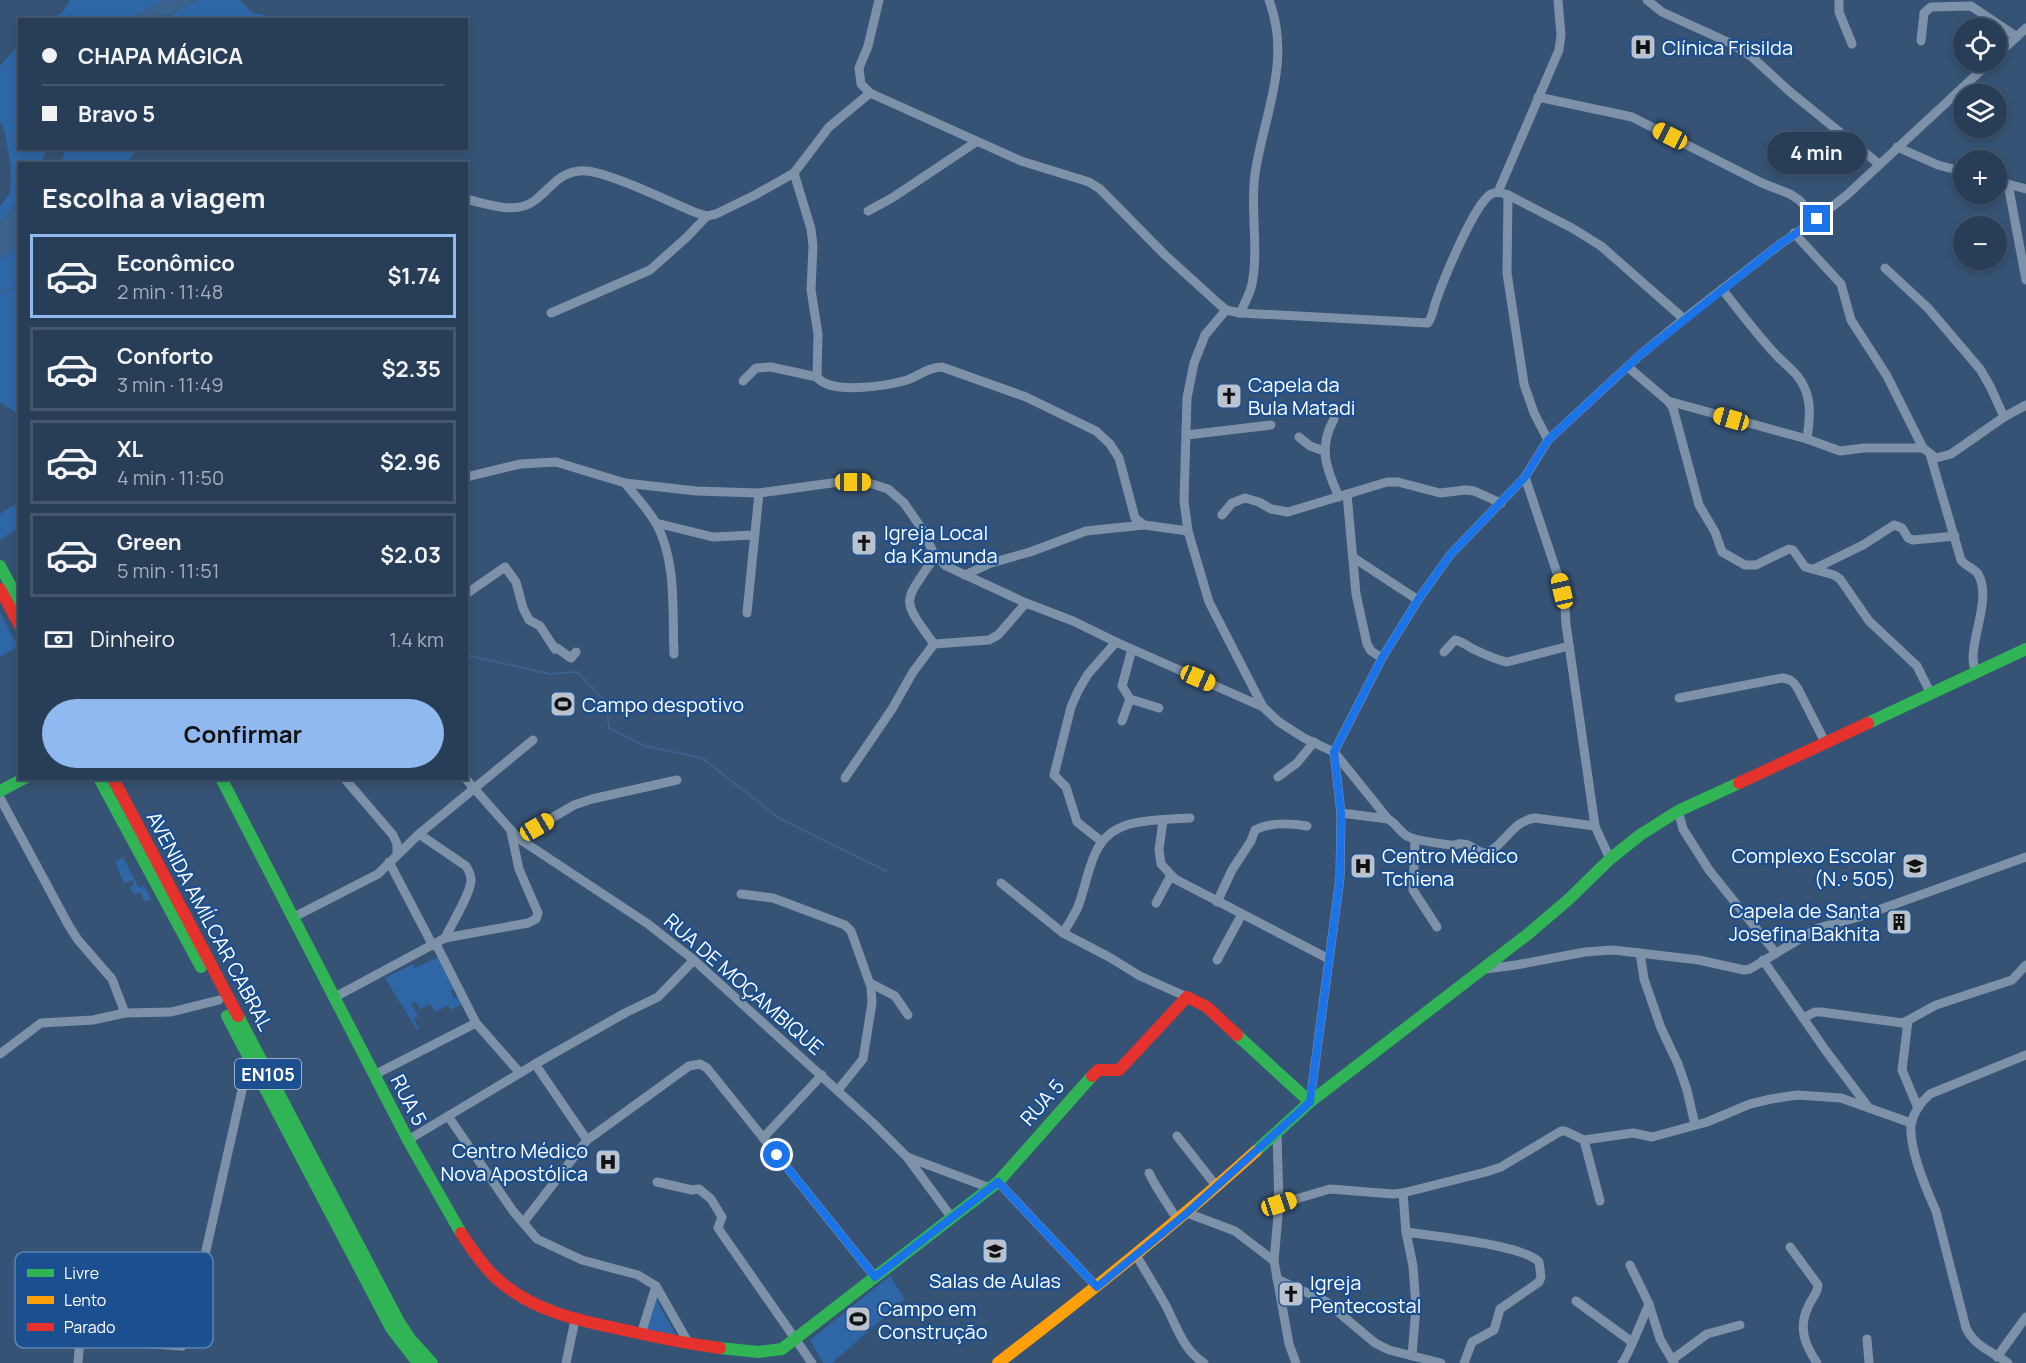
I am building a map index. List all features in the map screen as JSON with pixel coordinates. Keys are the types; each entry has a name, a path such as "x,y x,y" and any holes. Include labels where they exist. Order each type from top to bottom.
{"main road":[{"path":"0,566 18,599"},
{"path":"0,589 18,622"},
{"path":"998,1363 1097,1287 1182,1217 1310,1102 1485,969 1561,906 1610,859 1640,835 1678,811 2026,649"},
{"path":"0,791 21,780"},
{"name":"AVENIDA AMÍLCAR CABRAL","path":"100,780 219,1000 391,1328 418,1363"},
{"name":"AVENIDA AMÍLCAR CABRAL","path":"113,780 399,1322 411,1340 432,1363"},
{"name":"RUA 5","path":"222,780 374,1075 453,1222 478,1258 495,1277 522,1297 547,1311 575,1320 689,1344 747,1351 771,1352 782,1349 994,1185 1098,1070 1119,1070 1187,997"},
{"path":"1187,997 1207,1006 1310,1102"}],"street":[{"path":"879,0 868,46 859,68 861,84 870,93 1021,161 1089,182 1100,189 1165,255 1226,310 1240,313 1428,323 1432,318 1445,279 1476,214 1489,195 1498,192 1588,236 1684,319"},
{"path":"1240,313 1251,285 1254,261 1255,175 1279,60 1278,32 1269,0"},
{"path":"1498,192 1561,43 1558,0"},
{"path":"1647,0 1662,12 1730,43 1752,57 1789,91 1879,164"},
{"path":"1839,0 1839,12 1852,44"},
{"path":"1921,41 1924,13 1931,7 1971,6 2017,37"},
{"path":"2007,46 2026,28"},
{"path":"1310,1102 1340,889 1341,813 1334,752 1382,658 1418,600 1450,555 1525,477 1548,440 1684,319 1848,194 1979,72"},
{"path":"550,313 650,270 707,216 755,195 794,173 829,127 870,93"},
{"path":"1538,97 1632,117 1762,183 1790,194 1817,219"},
{"path":"868,211 892,198 976,142"},
{"path":"1898,147 1938,165 1953,169"},
{"path":"468,199 515,208 533,203 562,175 581,171 599,172 707,216"},
{"path":"794,173 813,246 811,290 818,334 817,377 821,383 859,388 905,380 922,374 931,367 942,367 1026,397 1096,432 1110,444 1119,458 1135,518 1144,525"},
{"path":"2026,189 2008,184 2026,280"},
{"path":"1508,195 1508,273 1524,384 1534,413 1548,440"},
{"path":"1794,233 1842,284 1851,320 1887,376 1927,451 1955,536 1960,560 1966,567 1977,572 1980,579 1982,608 1973,656 1973,666 1976,671"},
{"path":"1885,268 1928,308 1980,369 2004,417"},
{"path":"1722,289 1805,388 1810,416 1807,439"},
{"path":"1226,310 1205,334 1194,363 1187,398 1184,482 1188,531 1209,602 1263,707"},
{"path":"743,381 756,368 771,367 817,377"},
{"path":"1628,367 1668,401 1676,417 1699,505 1715,532 1722,552 1750,566 1789,549 1797,553 1805,567 1834,575 1840,579 1869,621 1917,666 1930,692"},
{"path":"1668,401 1807,439 1840,451 1927,451 1936,458 1944,458 1951,454 2004,417 2026,405"},
{"path":"1334,419 1326,433 1324,451 1328,469 1343,495 1354,558 1356,594 1366,644 1371,651 1382,658"},
{"path":"1187,435 1271,425"},
{"path":"1299,437 1310,446 1324,451"},
{"path":"468,477 520,464 556,462 625,483 696,491 759,493 839,482 866,482 888,489 904,503 922,529 935,556 946,566 1263,707 1279,722 1334,752 1388,819 1395,823 1401,833 1415,840 1454,845 1461,843 1479,853 1485,853 1492,850 1518,823 1526,819 1535,818 1596,826"},
{"path":"1525,477 1557,573 1565,608 1596,826 1610,859"},
{"path":"1222,515 1232,503 1245,498 1271,509 1288,512 1375,485 1398,482 1440,493 1474,491 1501,503"},
{"path":"625,483 656,523 669,560 674,654"},
{"path":"747,613 759,493"},
{"path":"656,523 713,537 754,535"},
{"path":"965,575 991,562 1030,552 1086,531 1144,525 1188,531"},
{"path":"1814,569 1863,545 1894,525 1902,528 1908,538 1913,540 1955,536"},
{"path":"934,644 911,613 908,598 935,556"},
{"path":"1354,558 1418,600"},
{"path":"468,593 505,567 516,582 529,620 540,626 555,650 557,648 571,658 576,652"},
{"path":"845,778 892,709 913,672 934,644 989,640 998,634 1026,603"},
{"path":"1444,652 1455,640 1458,640 1470,648 1507,662 1569,646"},
{"path":"1101,841 1077,822 1066,787 1054,775 1071,707 1078,691 1088,674 1116,642"},
{"path":"1132,649 1122,686 1130,699 1160,708"},
{"path":"1679,698 1782,678 1788,679 1794,681 1825,742"},
{"path":"1122,721 1130,699"},
{"path":"292,918 378,874 397,853 533,740"},
{"path":"1278,777 1297,763 1314,742"},
{"path":"346,780 393,835 397,844 397,853"},
{"name":"RUA DE MOÇAMBIQUE","path":"467,780 514,835 648,924 694,960 822,1075 907,1157 952,1218"},
{"path":"335,997 445,938 528,923 538,916 538,913 519,868 514,835 592,799 677,780"},
{"path":"0,798 69,926 78,940 112,979 125,1013"},
{"path":"1678,811 1683,829 1709,870 1775,952"},
{"path":"1341,813 1388,819"},
{"path":"1063,933 1077,910 1090,864 1101,841 1111,832 1128,824 1190,818"},
{"path":"1163,820 1159,850 1161,864 1174,879 1329,959"},
{"path":"1217,902 1255,830 1263,825 1307,826"},
{"path":"419,834 466,866 470,873 471,882 468,890 445,938"},
{"path":"1415,840 1413,890 1437,927"},
{"path":"1485,969 1585,952 1613,950 1699,960 1737,970 1750,969 1818,928 1859,917 2026,857"},
{"path":"389,862 432,944 438,948 476,1023 520,1073"},
{"path":"1156,903 1171,875"},
{"path":"1001,883 1063,933 1140,976 1187,997"},
{"path":"741,894 773,898 845,925 855,939 870,983 872,1003 862,1059 838,1090"},
{"path":"1217,960 1242,914"},
{"path":"1640,953 1644,979 1660,1028 1678,1064 1695,1125"},
{"path":"408,1140 535,1064 658,997 694,960"},
{"path":"1763,960 1869,1108"},
{"path":"1803,1018 1815,1011 1895,1023 1908,1021 1936,1005 2012,980 2026,965"},
{"path":"870,983 895,996 908,1015"},
{"path":"0,1054 40,1023 93,1020 125,1013 171,1012 219,1000"},
{"path":"1908,1021 1902,1070 1918,1107"},
{"path":"374,1075 476,1023"},
{"path":"2008,1363 1978,1345 1966,1328 1936,1211 1911,1138 1911,1123 1918,1107 1930,1094 2026,1055"},
{"path":"206,1252 249,1059"},
{"path":"535,1064 587,1140"},
{"path":"523,1222 587,1140 689,1066 700,1064 707,1068 875,1277"},
{"path":"763,1138 822,1075"},
{"path":"1279,1204 1330,1190 1393,1194 1403,1192 1486,1173 1502,1167 1561,1131 1584,1140 1633,1133 1652,1137 1728,1114 1750,1104 1797,1095 1841,1098 1911,1123"},
{"path":"448,1116 513,1211 537,1239 568,1254 638,1275 656,1286 689,1344"},
{"path":"1277,1133 1279,1204 1274,1261 1289,1344 1296,1363"},
{"path":"1176,1136 1216,1187"},
{"path":"1584,1140 1600,1201"},
{"path":"907,1157 994,1185 1097,1287"},
{"path":"1149,1173 1156,1188 1182,1217 1235,1231 1274,1261"},
{"path":"657,1182 699,1190 711,1199 722,1217 718,1228 812,1363"},
{"path":"1403,1192 1416,1307 1412,1356"},
{"path":"1406,1232 1494,1245 1532,1256 1539,1262 1541,1277 1539,1282 1500,1309 1494,1330 1472,1342 1464,1363"},
{"path":"1790,1247 1819,1289 1808,1306 1802,1329 1804,1339 1817,1363"},
{"path":"1136,1255 1194,1356 1204,1363"},
{"path":"1630,1265 1649,1304 1660,1339 1674,1361 1707,1334 1740,1324"},
{"path":"1277,1279 1325,1301 1375,1343 1389,1350 1441,1363"},
{"path":"640,1334 656,1286"},
{"path":"1576,1301 1632,1342"},
{"path":"1622,1363 1627,1359 1649,1304"},
{"path":"1997,1357 2026,1317"},
{"path":"566,1363 575,1320"},
{"path":"1867,1339 1869,1363"},
{"path":"78,1363 79,1348"}],"shaded area":[{"path":"70,0 164,0 132,18 49,18 62,13"},
{"path":"164,0 197,0 163,18 132,18"},
{"path":"197,0 240,0 253,13 265,15 263,18 165,18"},
{"path":"18,45 18,150 47,150 41,162 18,162 18,202 0,223 0,206 10,193 11,168 5,133 0,121 0,66"},
{"path":"65,150 136,150 130,159 124,162 62,162"},
{"path":"18,202 18,247 0,259 0,223"},
{"path":"18,247 18,414 0,402 0,259"},
{"path":"18,503 18,529 0,540 0,514"},
{"path":"0,612 18,647 0,657"},
{"path":"123,857 139,888 144,886 151,899 145,902 140,892 134,895 130,887 134,885 132,880 124,883 115,862"},
{"path":"438,957 454,989 451,991 454,998 458,996 462,1004 451,1010 448,1005 435,1012 430,1004 420,1009 415,1001 411,1003 418,1016 414,1019 419,1029 417,1030 385,978 413,964 415,968"},
{"name":"Campo em Construção","path":"890,1276 905,1299 832,1363 823,1363 810,1340"},
{"path":"655,1297 676,1335 646,1331"}],"waterway":[{"path":"0,293 18,286"},
{"path":"468,655 550,674 577,672 606,702 609,728 645,746 702,758 779,818 886,871"}],"traffic: fast":[{"path":"0,566 18,599"},
{"path":"1868,723 2026,649"},
{"path":"0,791 21,780"},
{"path":"100,780 201,967"},
{"path":"222,780 408,1140 461,1233"},
{"path":"1256,1151 1310,1102 1528,934 1569,899 1610,859 1640,835 1678,811 1739,783"},
{"path":"227,1016 391,1328 418,1363"},
{"path":"238,1016 399,1322 411,1340 432,1363"},
{"path":"1237,1035 1310,1102"},
{"path":"720,1348 758,1352 782,1349 998,1182 1092,1076"}],"traffic: slow":[{"path":"998,1363 1129,1260 1256,1151"}],"traffic: jam":[{"path":"0,589 18,622"},
{"path":"1739,783 1868,723"},
{"path":"114,780 238,1016"},
{"path":"1092,1076 1098,1070 1119,1070 1187,997 1207,1007 1237,1035"},
{"path":"461,1233 495,1277 509,1289 541,1307 575,1319 674,1341 720,1348"}],"place":[{"name":"Clínica Frisilda","path":"1643,47"},
{"name":"Capela da Bula Matadi","path":"1229,396"},
{"name":"Igreja Local da Kamunda","path":"864,543"},
{"name":"Campo despotivo","path":"563,704"},
{"name":"Centro Médico Tchiena","path":"1363,866"},
{"name":"Complexo Escolar (N.º 505)","path":"1915,866"},
{"name":"Capela de Santa Josefina Bakhita","path":"1899,922"},
{"name":"Centro Médico Nova Apostólica","path":"608,1162"},
{"name":"Salas de Aulas","path":"995,1251"},
{"name":"Igreja Pentecostal","path":"1291,1294"},
{"name":"Campo em Construção","path":"858,1319"}],"route":[{"path":"777,1155 875,1277 998,1182 1097,1287 1187,1213 1277,1133 1310,1102 1340,889 1341,813 1334,752 1382,658 1418,600 1450,555 1525,477 1548,440 1640,355 1794,233 1817,219"}]}
